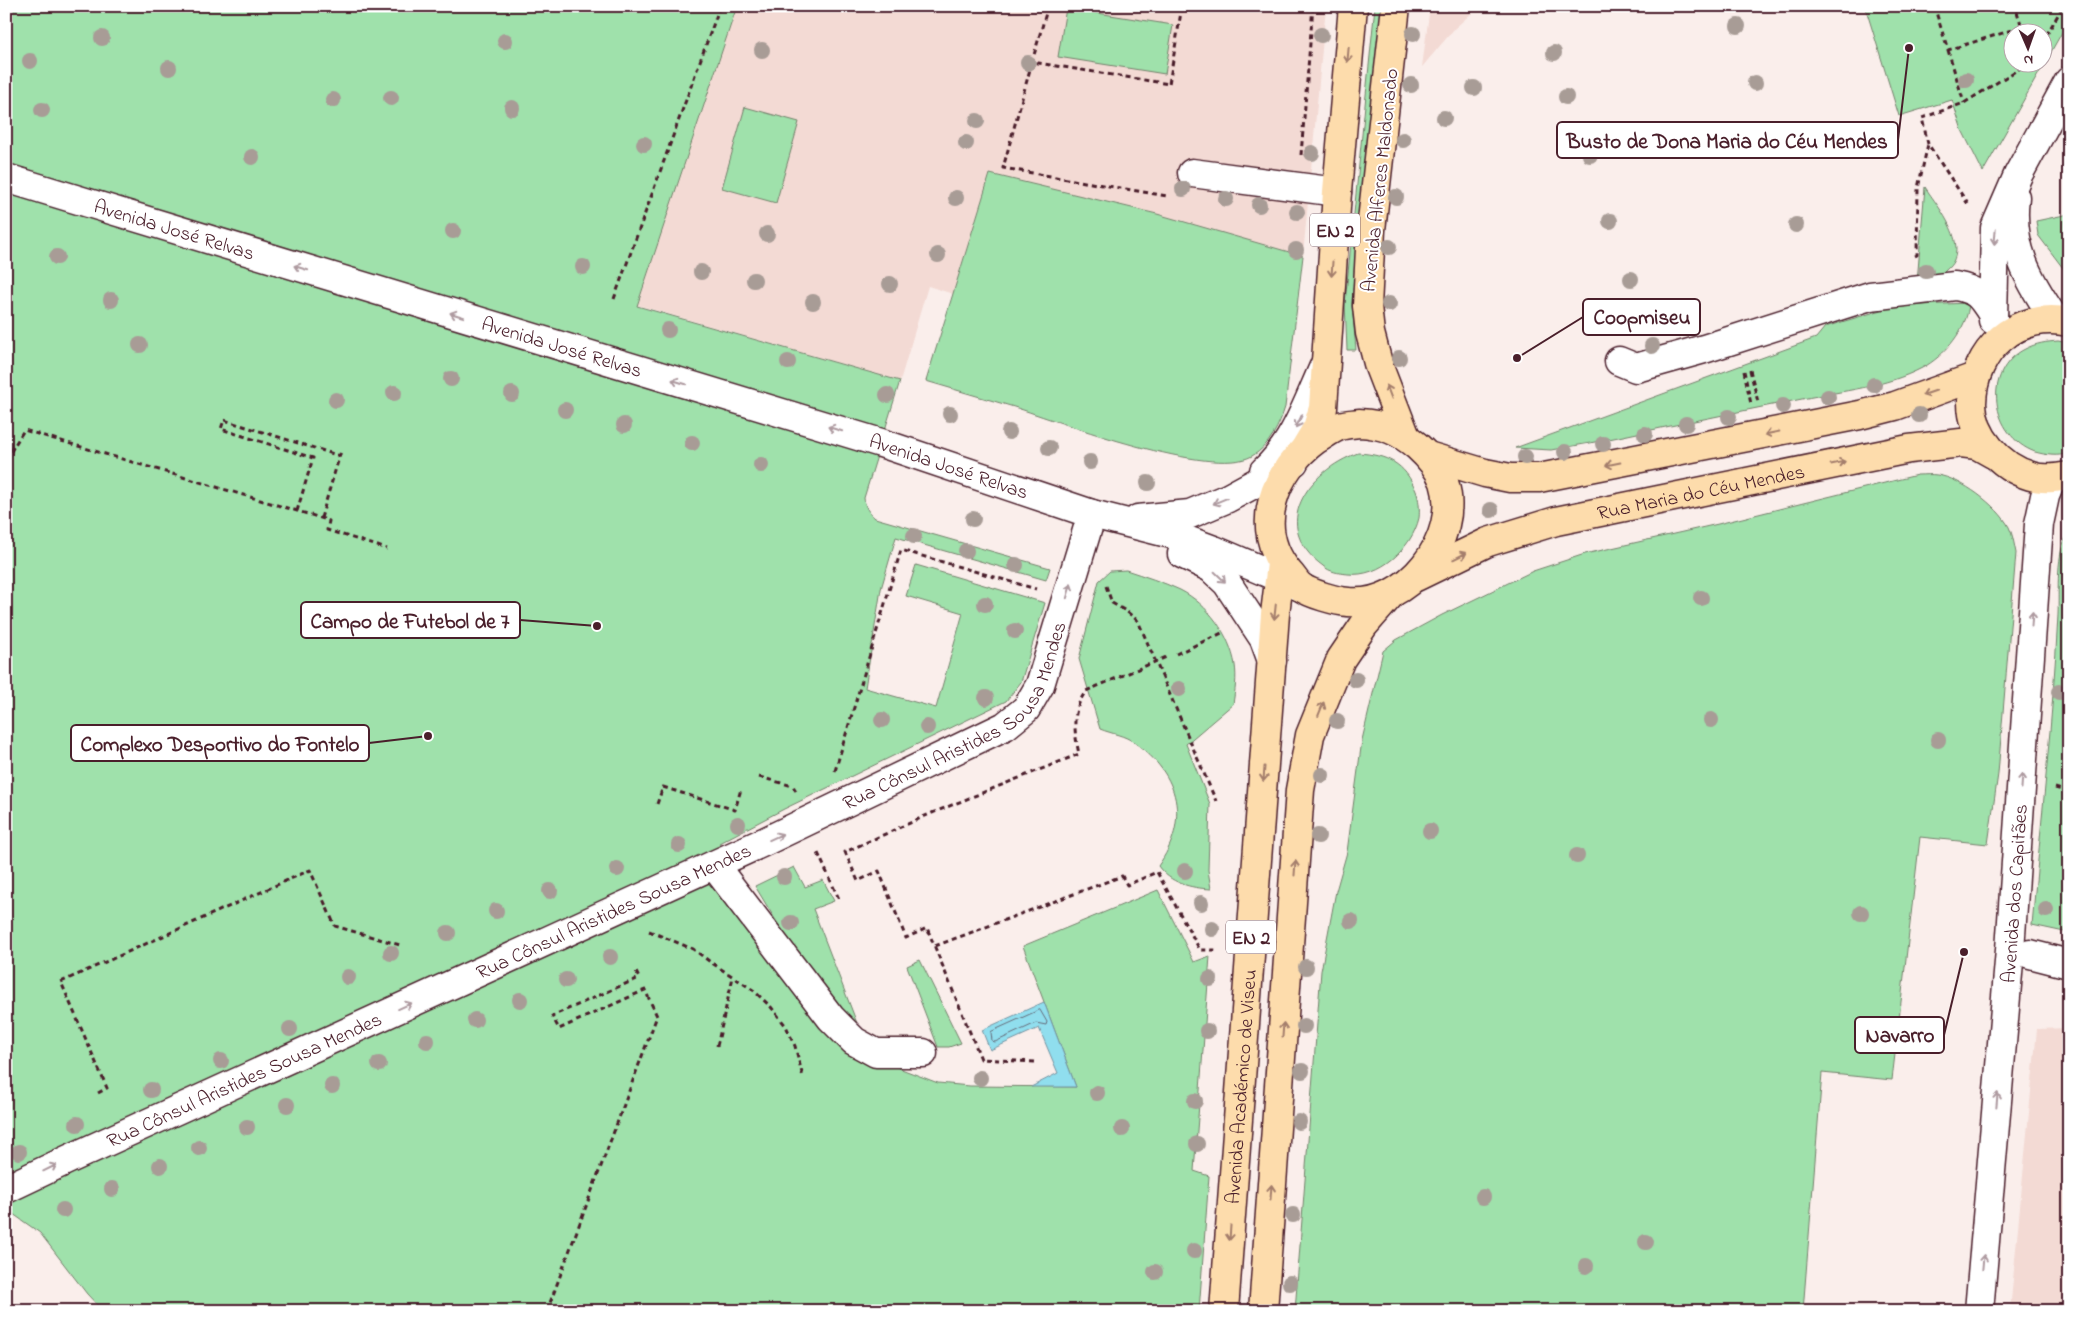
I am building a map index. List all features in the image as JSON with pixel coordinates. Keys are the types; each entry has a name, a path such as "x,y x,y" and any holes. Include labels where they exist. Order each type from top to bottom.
{"main road":[{"name":"Avenida Alferes Maldonado","path":"1299,455 1317,428 1323,408 1337,192 1353,6"},
{"name":"Avenida Alferes Maldonado","path":"1396,6 1371,230 1368,306 1370,333 1380,368 1406,437"},
{"path":"2061,478 2030,476 2008,465 1994,454 1979,431 1974,418 1972,404 1981,365 2003,336 2030,322 2062,321"},
{"name":"Rua Maria do Céu Mendes","path":"1428,456 1485,473 1510,478 1539,478 1860,415 1895,406 1981,365"},
{"name":"EN 2","path":"1359,423 1374,424 1392,429 1406,437 1428,456 1443,480 1447,492 1446,525 1440,539 1416,577 1391,594 1365,602 1349,602 1332,600 1288,576 1271,539 1269,518 1274,496 1282,476 1299,455 1340,426 1359,423"},
{"name":"Rua Maria do Céu Mendes","path":"1416,577 1488,542 1556,521 1909,449 1961,443 1977,445 1994,454"},
{"name":"Avenida Académico de Viseu","path":"1224,1311 1272,661 1288,576"},
{"name":"Avenida Académico de Viseu","path":"1263,1311 1300,790 1310,735 1341,659 1364,625 1391,594"}],"street":[{"path":"1981,365 1993,315 1993,257 1996,228 2018,175 2069,81"},
{"path":"1192,173 1337,192"},
{"path":"2018,175 2012,218 2017,247 2028,274 2062,321"},
{"name":"Avenida José Relvas","path":"6,178 881,443 1104,518 1170,534 1288,576"},
{"path":"1619,361 1636,368 1714,346 1870,296 1955,286 1969,288 1980,295 1993,315"},
{"path":"1247,486 1276,460 1288,443 1326,360"},
{"name":"Avenida José Relvas","path":"1104,518 1190,514 1228,498 1299,455"},
{"name":"Avenida dos Capitães","path":"1979,1311 2010,950 2039,524 2045,496 2061,478"},
{"name":"Avenida José Relvas","path":"1104,518 1211,568 1227,583 1252,619 1264,639 1272,661"},
{"name":"Rua Cônsul Aristides Sousa Mendes","path":"6,1189 714,866 1005,726 1026,709 1040,685 1077,564 1104,518"},
{"path":"714,866 842,1030 854,1041 876,1052 923,1053"},
{"path":"2030,954 2069,964"}],"path":[{"path":"614,299 720,6"},
{"path":"1048,6 1002,168 1172,197"},
{"path":"1032,62 1169,84 1182,6"},
{"path":"1298,188 1313,6"},
{"path":"1934,6 1964,103"},
{"path":"2016,6 2021,22"},
{"path":"2052,24 2062,6"},
{"path":"1948,50 2002,33"},
{"path":"1970,206 1928,144 1922,118 1964,103 2014,72"},
{"path":"1908,258 1917,255 1918,188 1928,144"},
{"path":"1748,363 1760,408"},
{"path":"1743,366 1752,409"},
{"path":"297,511 313,458 221,429 224,420 340,456"},
{"path":"6,459 24,430 321,518 329,521 327,530 386,549"},
{"path":"321,518 341,451"},
{"path":"835,772 901,550 1037,589"},
{"path":"1077,564 1102,572 1112,603 1138,621 1216,800"},
{"path":"1176,654 1252,619"},
{"path":"845,852 932,813 1079,754 1074,722 1079,701 1086,691 1169,656"},
{"path":"759,777 793,786 799,796"},
{"path":"657,804 663,787 735,810 741,789"},
{"path":"843,847 858,881 879,871 906,938 927,928 981,1059 1035,1062"},
{"path":"825,850 816,853 839,899"},
{"path":"98,1093 107,1088 61,982 310,870 335,926 400,945"},
{"path":"934,946 1122,876 1128,885 1156,872 1200,950 1223,950"},
{"path":"603,916 693,949 753,990 771,1007 786,1026 795,1046 803,1077"},
{"path":"547,1311 656,1016 645,990 558,1028 552,1016 639,978 636,972"},
{"path":"717,1046 732,977"}],"shaded area":[{"path":"737,6 1326,6 1303,256 1157,214 990,174 953,294 928,286 900,381 637,305"},
{"path":"1430,6 1480,6 1455,28 1422,67"},
{"path":"2069,1028 2069,1311 2010,1311 2037,1029"}],"green space":[{"path":"6,6 737,6 637,306 900,381 864,498 870,514 875,518 1050,568 1046,580 896,537 881,589 865,688 936,708 963,613 906,596 916,565 1045,603 1021,682 1006,701 784,809 719,843 768,934 862,1054 938,1083 970,1086 1076,1087 1023,946 1158,890 1194,962 1210,956 1194,1171 1209,1176 1199,1311 103,1311 87,1294 40,1233 6,1209"},
{"path":"1375,6 1382,6 1355,259 1352,304 1356,350 1347,350 1345,303"},
{"path":"1865,6 2069,6 2069,20 2052,50 2052,22 2002,22 2002,72 2040,72 1983,172 1962,130 1952,100 1899,116"},
{"path":"1066,8 1173,25 1165,74 1058,57"},
{"path":"745,107 799,122 776,203 722,188"},
{"path":"990,174 1157,214 1303,256 1285,407 1277,428 1264,447 1252,456 1232,461 1204,460 1171,455 1135,446 926,381"},
{"path":"1925,187 1950,228 1955,239 1956,251 1953,261 1946,270 1917,282"},
{"path":"2069,214 2069,276 2038,235 2036,221"},
{"path":"1969,303 1968,313 1959,332 1946,349 1922,368 1894,380 1863,388 1551,450 1515,448 1816,338 1825,327 1895,306"},
{"path":"2058,341 2069,343 2069,453 2052,455 2035,452 2020,444 2009,432 2001,418 1997,403 1997,387 2002,372 2011,359 2033,345"},
{"path":"1358,453 1378,456 1394,462 1400,467 1412,481 1416,491 1419,501 1419,518 1415,529 1402,550 1383,566 1360,574 1338,573 1328,570 1307,550 1298,534 1297,517 1301,501 1310,486 1340,461"},
{"path":"1917,475 1947,477 1978,494 2004,519 2012,536 2016,553 1998,774 1988,844 1920,837 1892,1080 1822,1073 1803,1311 1295,1311 1321,971 1336,891 1347,852 1362,740 1383,651 1396,640 1442,615 1533,571 1585,554 1718,524"},
{"path":"2069,534 2069,933 2032,925 2053,693 2060,561 2065,541"},
{"path":"1126,570 1180,590 1200,603 1223,632 1235,665 1236,675 1233,704 1186,744 1210,804 1208,870 1211,889 1181,884 1168,877 1158,866 1168,849 1177,816 1170,784 1162,769 1135,743 1123,736 1100,729 1079,659 1099,581 1110,571"},
{"path":"794,867 805,887 823,880 834,901 813,909 860,1031 808,974 755,886"},
{"path":"920,960 961,1043 949,1047 938,1047 907,966"}],"water":[{"path":"1044,1002 1076,1087 1031,1087 1058,1073 1039,1028 990,1050 982,1030"}],"place":[{"name":"Busto de Dona Maria do Céu Mendes","path":"1909,48"},
{"name":"Coopmiseu","path":"1517,358"},
{"name":"Campo de Futebol de 7","path":"597,626"},
{"name":"Complexo Desportivo do Fontelo","path":"428,736"},
{"name":"Navarro","path":"1964,952"}]}
